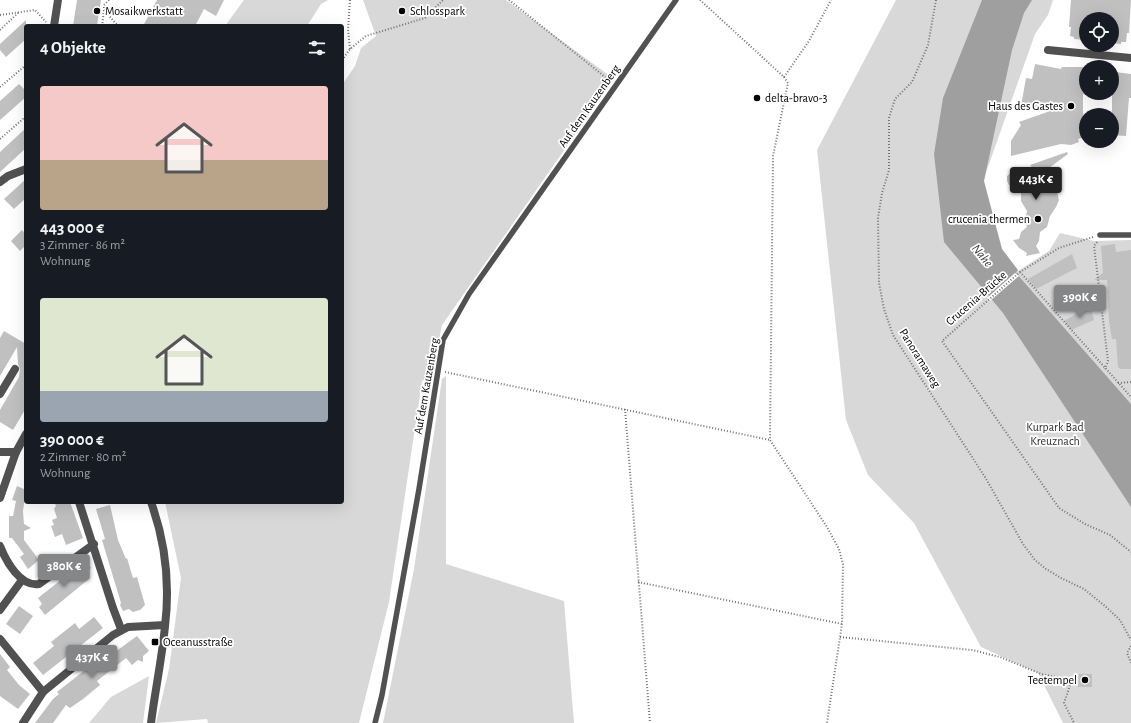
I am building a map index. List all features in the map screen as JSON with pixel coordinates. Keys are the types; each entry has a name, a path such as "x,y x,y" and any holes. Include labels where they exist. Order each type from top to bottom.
{"street":[{"path":"54,24 58,0"},
{"path":"1048,50 1131,58"},
{"path":"0,182 8,176 24,170"},
{"path":"0,394 15,369"},
{"path":"0,498 16,452 24,438"},
{"path":"0,452 16,452"},
{"path":"81,504 121,629"},
{"path":"151,723 166,625 166,577 164,553 152,504"},
{"path":"0,546 9,563 22,580 30,584 39,584 94,544"},
{"path":"0,610 22,580"},
{"path":"23,723 43,692 121,629 136,626 166,625"},
{"path":"0,639 43,692"}],"lane":[{"name":"Auf dem Kauzenberg","path":"375,723 383,688 420,489 443,340 469,294 676,0"},
{"path":"1100,235 1131,235"}],"path":[{"path":"102,24 104,5 109,0"},
{"path":"350,0 348,29 350,50"},
{"path":"344,58 366,36 425,18 443,0"},
{"path":"509,0 616,86"},
{"path":"700,0 784,77 788,83 773,156 770,440 839,549 843,564 842,624 826,723"},
{"path":"784,77 809,41 831,0"},
{"name":"Panoramaweg","path":"936,0 928,45 912,82 895,98 889,118 889,170 882,193 878,218 879,283 884,309 893,335 985,477 1023,544 1035,560 1046,569 1084,589 1105,606 1120,620 1131,640"},
{"path":"0,15 35,10 48,24"},
{"path":"104,10 116,24"},
{"path":"0,30 19,12"},
{"path":"0,87 24,67"},
{"path":"0,139 24,119"},
{"path":"1100,235 1094,246 1108,361 1105,369"},
{"name":"Crucenia-Brücke","path":"1100,235 1059,248 1017,274 942,341 1059,508 1085,524 1110,535 1131,552"},
{"path":"1020,272 1131,397"},
{"path":"438,371 770,440"},
{"path":"1118,383 1131,382"},
{"path":"625,409 650,723"},
{"path":"638,582 842,624"},
{"path":"840,637 972,650 1000,657 1041,674 1072,680 1064,703 1074,723"},
{"path":"1131,646 1127,652 1131,663"}],"green space":[{"path":"244,0 328,0 321,4 308,24 226,24"},
{"path":"363,0 506,0 614,79 442,325 432,376 422,381 389,602 359,723 208,723 207,719 156,723 169,669 181,578 165,504 344,504 344,82 355,66 361,48 376,36"},
{"name":"Kurpark Bad Kreuznach","path":"896,0 1053,0 1048,15 1035,34 983,181 996,244 1015,273 1049,251 1060,233 1094,241 1131,240 1131,404 1119,391 1131,406 1131,723 1063,723 1038,673 981,647 914,523 868,475 846,420 817,150"},
{"path":"446,376 446,564 564,601 574,723 383,723 414,569 442,379"},
{"path":"149,676 143,723 89,723 111,697"}],"water":[{"name":"Nahe","path":"982,0 1032,0 1024,13 1012,50 984,181 1002,249 1018,270 1016,273 1131,404 1131,507 1003,313 944,242 934,154 943,98"}],"pier":[{"path":"1015,273 1019,276 990,301 987,298"}],"building":[{"path":"77,0 101,0 97,24 73,24"},
{"path":"157,0 224,0 216,16 204,9 196,24 144,24"},
{"path":"1071,0 1131,0 1129,33 1127,33 1126,42 1121,42 1121,44 1119,44 1119,12 1079,12 1079,39 1074,39 1074,37 1070,36 1071,27 1069,27"},
{"path":"26,20 26,24 24,24 24,41 6,57 0,50 0,44"},
{"path":"1035,64 1061,69 1062,67 1079,67 1079,100 1083,100 1083,108 1079,108 1079,142 1071,145 1061,144 1011,156 1011,141 1021,125 1019,122 1050,111 1021,106 1026,78 1032,79"},
{"path":"1119,72 1131,74 1131,98 1129,98 1126,136 1119,136 1119,108 1112,108 1112,100 1119,100"},
{"path":"19,84 24,89 24,99 0,120 0,101"},
{"path":"24,130 24,150 0,172 0,152"},
{"path":"1067,152 1068,154 1049,168 1051,172 1048,178 1056,188 1059,200 1050,216 1047,227 1040,232 1039,241 1036,246 1040,253 1026,256 1027,253 1019,248 1013,240 1019,239 1021,232 1027,227 1025,220 1027,211 1021,201 1021,189 1009,185 1007,176 1013,171 1036,172 1030,165"},
{"path":"24,181 24,200 14,209 4,199"},
{"path":"22,230 24,232 24,247 20,251 11,241"},
{"path":"1115,244 1116,252 1131,250 1131,369 1121,369 1118,367 1116,339 1112,339 1109,321 1107,280 1094,280 1103,273 1101,246"},
{"path":"1072,254 1077,268 1036,289 1028,279"},
{"path":"1090,306 1094,320 1071,330 1064,321"},
{"path":"4,331 24,343 24,411 13,430 0,422 0,410 19,377 20,369 18,364 17,347 0,376 0,338"},
{"path":"17,486 24,489 24,524 31,528 24,531 24,540 39,560 28,569 20,557 24,554 12,538 9,538 9,516 13,516 16,501 12,500"},
{"path":"55,504 71,504 83,538 66,545 62,534 55,537 51,526 54,525 52,520 57,518 54,509 56,506"},
{"path":"110,505 118,540 126,559 127,558 133,578 137,577 145,605 140,610 133,612 129,609 123,611 120,605 121,603 102,540 105,539 96,509"},
{"path":"85,561 91,568 86,572 90,578 45,615 39,607 42,604 38,598"},
{"path":"19,606 33,616 20,634 6,624"},
{"path":"94,617 103,628 43,675 33,663 54,646 51,642 75,623 79,629"},
{"path":"137,636 149,651 143,656 143,662 138,660 132,665 126,658 97,681 100,685 83,699 70,708 66,705 53,723 35,723 53,699 59,694 57,692 109,651 111,654 115,652"},
{"path":"0,654 10,667 7,670 19,685 30,694 18,709 0,696"},
{"name":"Teetempel","path":"1079,674 1092,674 1092,687 1078,687"}],"place":[{"name":"Mosaikwerkstatt","path":"97,11"},
{"name":"Schlosspark","path":"402,11"},
{"name":"delta-bravo-3","path":"757,98"},
{"name":"Haus des Gastes","path":"1071,106"},
{"name":"crucenia thermen","path":"1038,219"},
{"name":"Oceanusstraße","path":"155,642"},
{"name":"Teetempel","path":"1085,680"}]}
